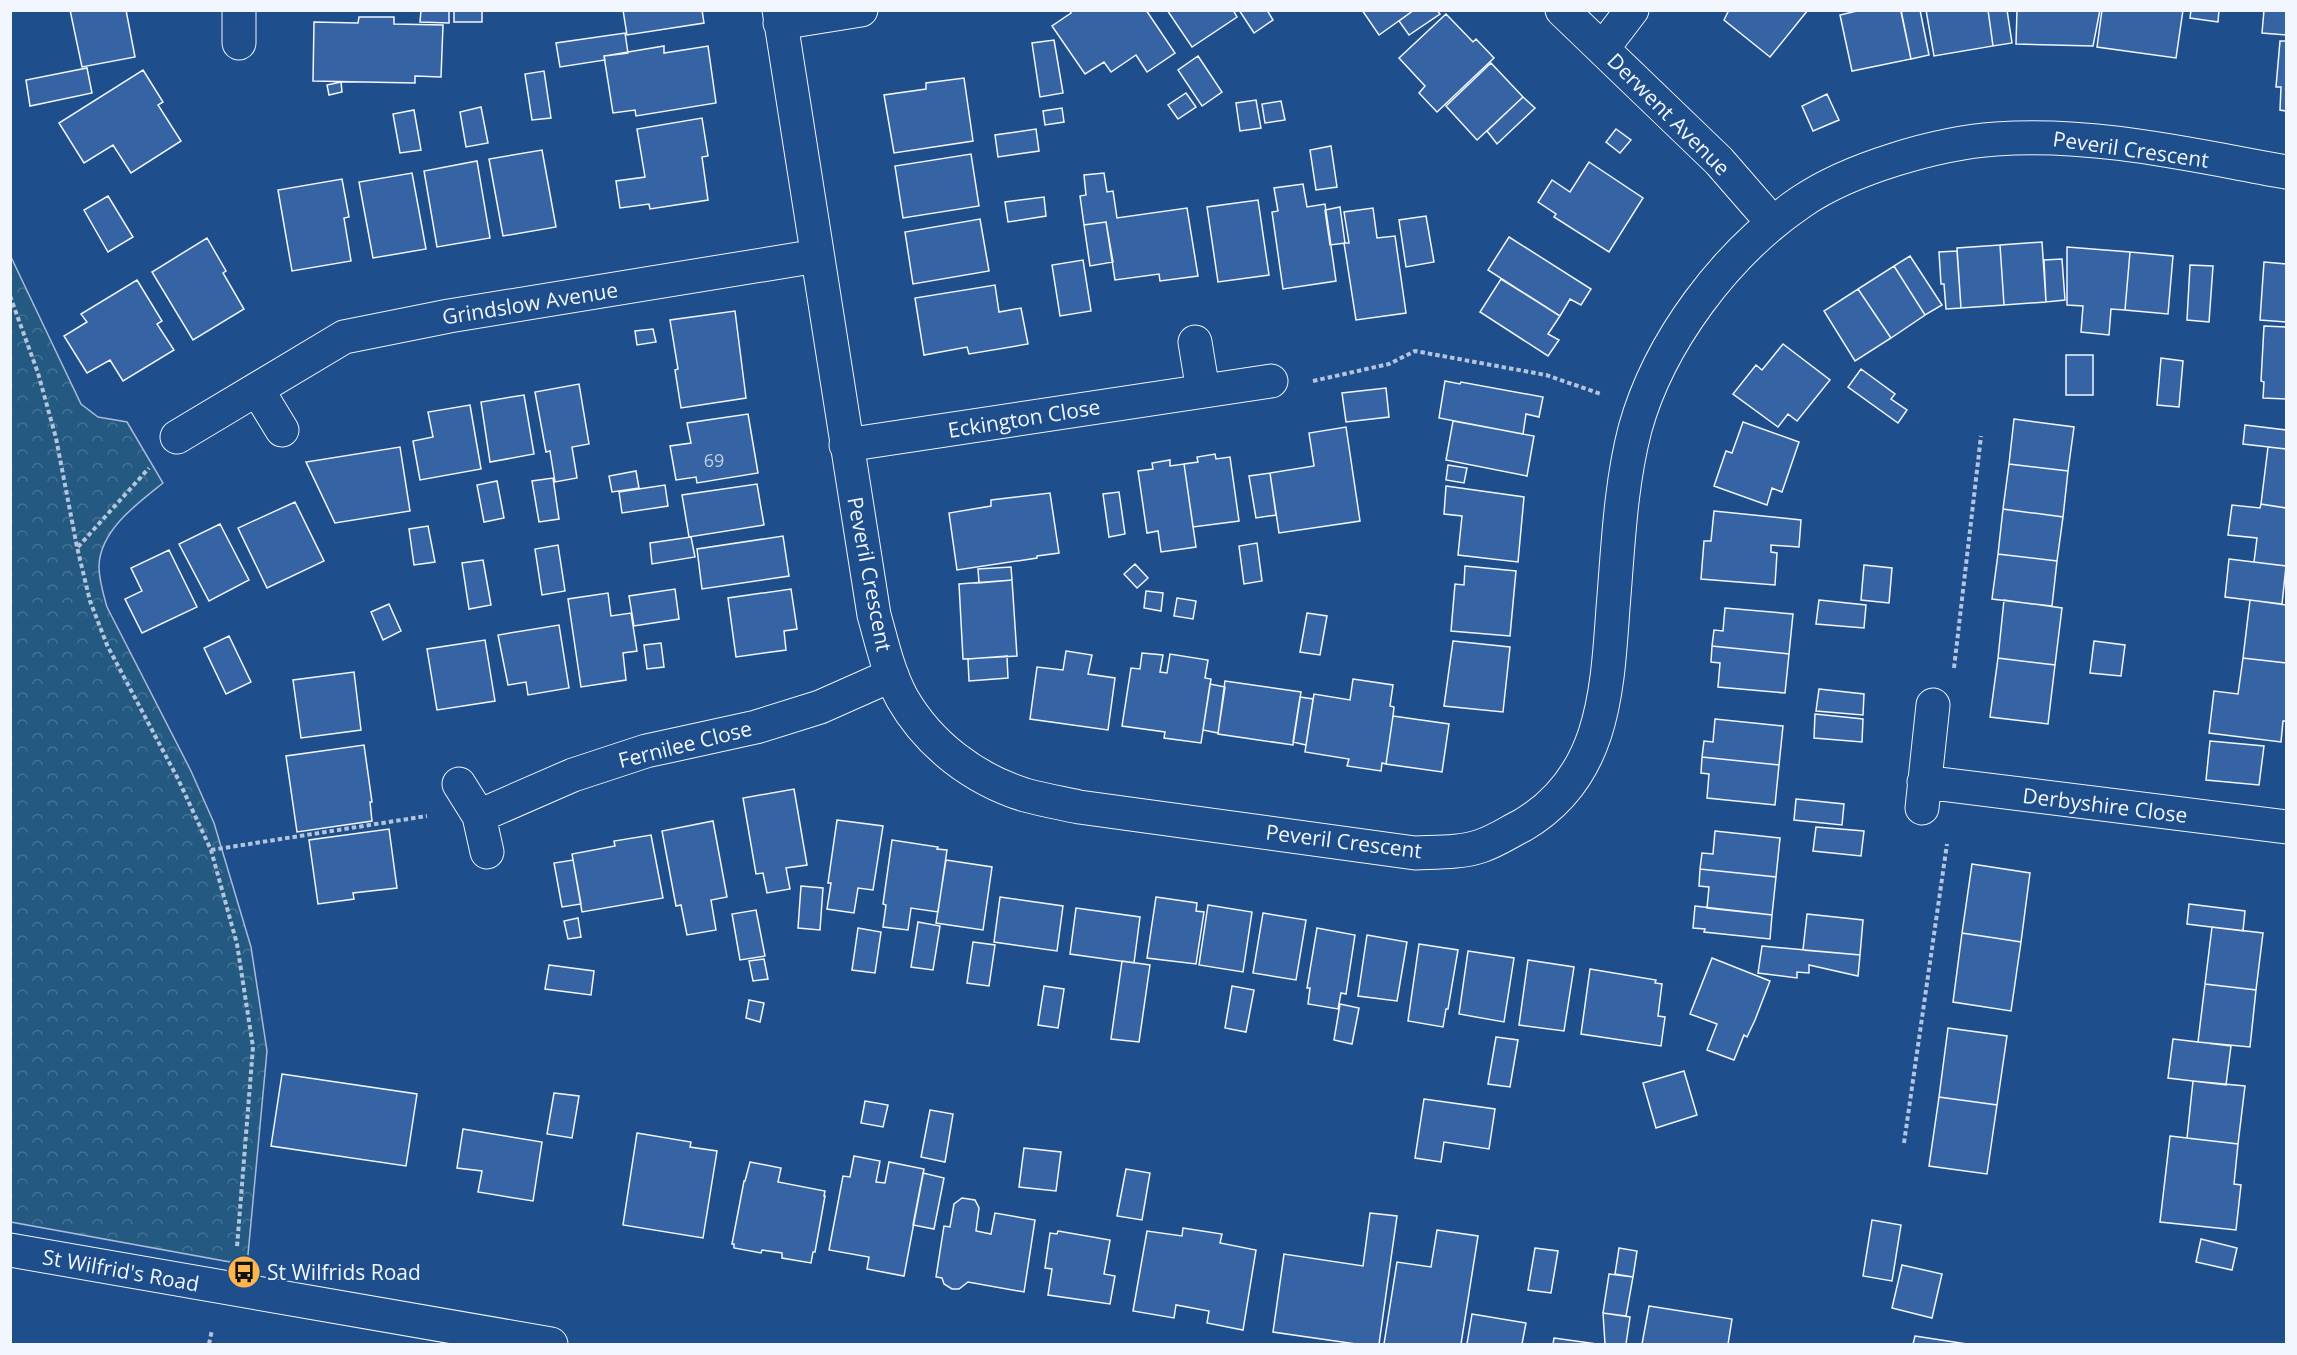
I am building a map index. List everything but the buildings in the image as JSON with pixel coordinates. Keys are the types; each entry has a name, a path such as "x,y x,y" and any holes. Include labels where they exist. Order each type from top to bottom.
{"street":[{"path":"238,10 239,43"},
{"path":"780,17 861,10"},
{"name":"Derwent Avenue","path":"1562,10 1719,161 1772,222"},
{"path":"1603,48 1632,10"},
{"name":"Peveril Crescent","path":"780,17 874,615 892,675 902,697 919,724 947,753 985,779 1025,795 1079,807 1415,853 1453,852 1480,846 1535,817 1560,796 1581,769 1602,712 1608,680 1629,460 1642,409 1668,348 1706,290 1772,222 1804,200 1884,163 1924,151 1990,139 2051,136 2089,140 2286,172"},
{"name":"Grindslow Avenue","path":"177,437 344,337 530,302 817,256"},
{"path":"1195,342 1203,391"},
{"name":"Eckington Close","path":"846,445 1271,381"},
{"path":"257,389 282,430"},
{"name":"Fernilee Close","path":"471,803 584,772 646,751 756,727 820,707 892,675"},
{"path":"1923,795 1933,705"},
{"name":"Derbyshire Close","path":"1923,795 2286,827"},
{"path":"471,803 487,852"},
{"name":"St Wilfrid's Road","path":"10,1250 551,1344"}],"path":[{"path":"10,296 38,373 56,438 90,601 107,645 178,779 212,850 237,945 253,1047 236,1289"},
{"path":"1271,381 1300,376 1302,384 1389,364 1415,351 1546,375 1642,409"},
{"path":"1933,705 1953,676 1981,436"},
{"path":"77,547 177,437"},
{"path":"1904,1143 1947,841 1919,838 1923,795"},
{"path":"212,850 471,803"}],"green space":[{"path":"11,257 81,404 98,417 127,422 163,483 122,518 113,529 101,553 100,576 107,607 191,771 214,823 251,947 267,1051 247,1265 11,1222"}],"place":[{"name":"St Wilfrids Road","path":"244,1272"}]}
